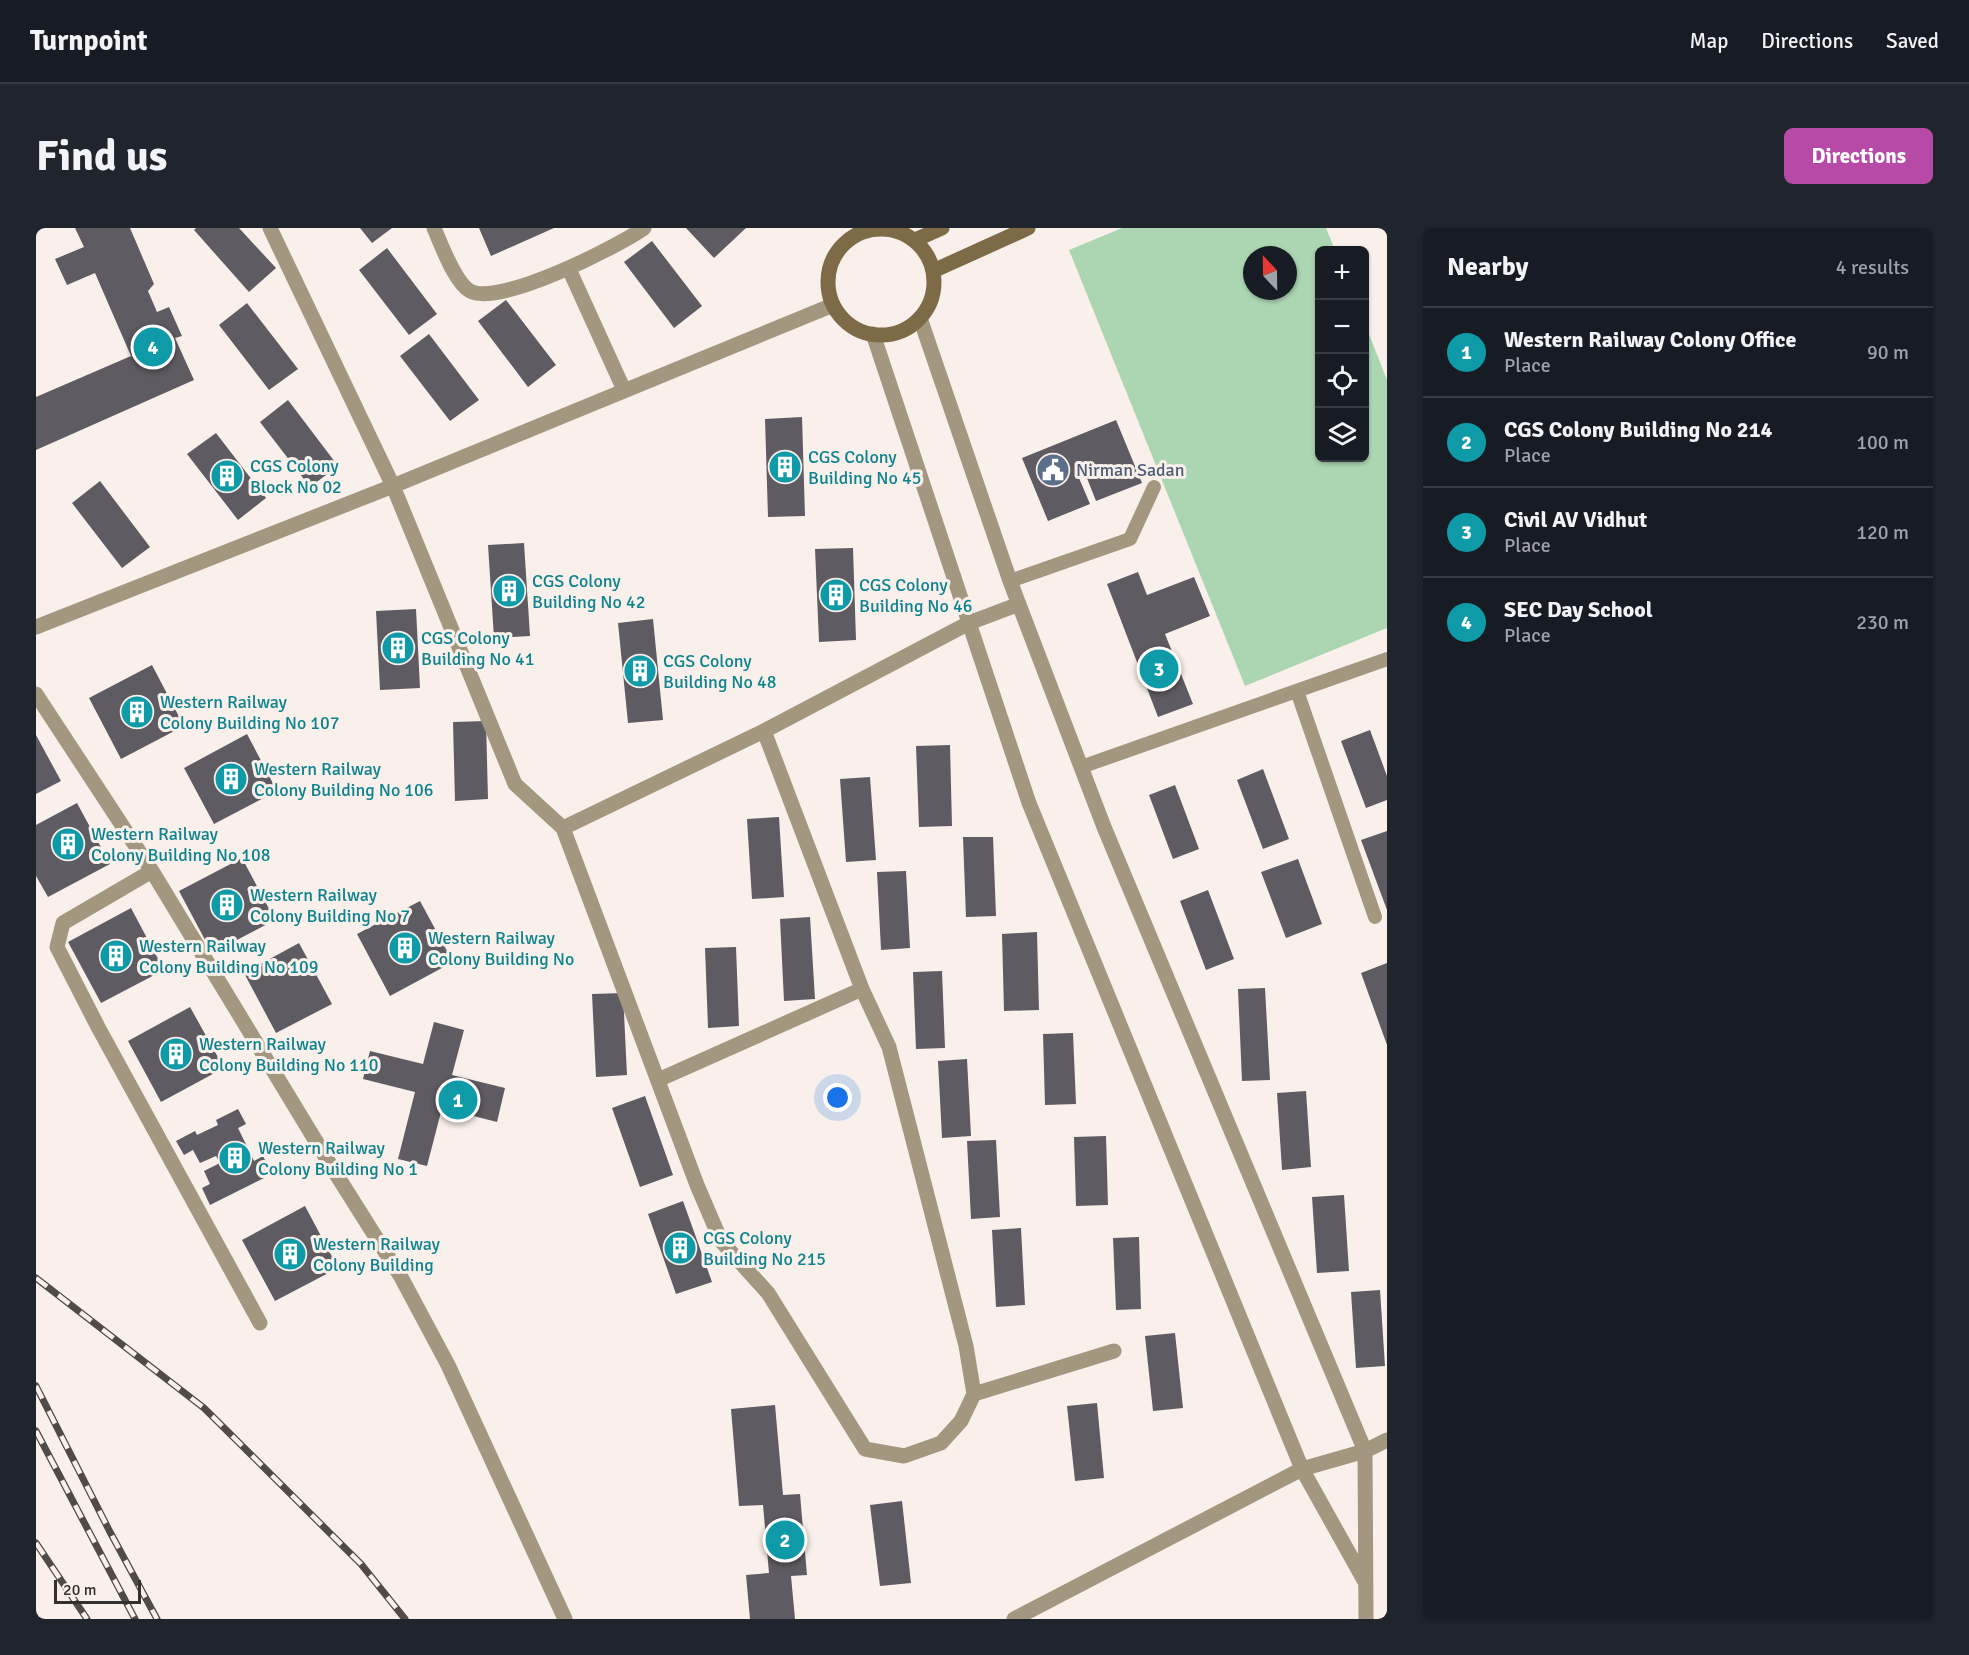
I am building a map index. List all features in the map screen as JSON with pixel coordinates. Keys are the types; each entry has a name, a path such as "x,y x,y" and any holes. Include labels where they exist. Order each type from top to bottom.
{"street":[{"path":"270,228 393,486 515,783 563,828 696,1185 721,1241 768,1293 865,1449 904,1456 941,1443 961,1421 974,1394 966,1346 889,1047 862,989 764,731"},
{"path":"434,228 461,285 471,293 488,295 569,269 616,246 644,228"},
{"path":"915,240 942,228"},
{"path":"933,271 1028,228"},
{"path":"882,229 899,232 915,240 927,254 933,271 934,287 930,304 920,318 906,329 890,334 873,334 856,329 842,318 833,304 828,287 829,269 846,234 882,229"},
{"path":"569,269 624,390"},
{"path":"36,627 393,486 833,304"},
{"path":"920,318 1010,581 1104,827 1365,1450 1366,1619"},
{"path":"873,334 1029,803 1302,1469 1365,1583"},
{"path":"563,828 764,731 969,623 1019,603"},
{"path":"36,694 152,871 401,1277 448,1365 565,1619"},
{"path":"152,871 63,923 57,947 98,1027 260,1323"},
{"path":"658,1080 862,989"},
{"path":"974,1394 1114,1351"},
{"path":"1014,1619 1302,1469 1365,1450 1387,1440"}],"lane":[{"path":"1010,581 1130,539 1154,487"},
{"path":"1081,766 1387,659"},
{"path":"1297,691 1375,917"}],"green space":[{"path":"1122,228 1326,228 1333,246 1315,246 1315,462 1369,462 1369,334 1387,380 1387,628 1245,686 1069,250"}],"building":[{"path":"75,228 130,228 154,284 148,291 157,312 169,307 182,336 175,338 194,380 36,450 36,397 131,356 95,273 67,285 55,259 84,247"},
{"path":"196,228 239,228 276,268 249,292 194,230"},
{"path":"360,228 392,228 372,243"},
{"path":"479,228 554,228 491,256"},
{"path":"686,228 746,228 714,258"},
{"path":"652,241 702,306 674,328 624,262"},
{"path":"387,248 437,314 409,335 359,270"},
{"path":"506,300 556,365 528,387 478,321"},
{"path":"247,303 298,369 269,390 219,325"},
{"path":"429,334 479,400 450,421 400,356"},
{"path":"288,400 338,466 310,487 260,422"},
{"name":"CGS Colony Building No 45","path":"802,417 805,516 768,517 765,419"},
{"name":"Nirman Sadan","path":"1116,420 1142,483 1096,501 1083,468 1076,471 1090,504 1048,521 1022,458"},
{"name":"CGS Colony Block No 02","path":"216,433 266,498 238,520 187,454"},
{"path":"100,481 150,547 122,568 72,503"},
{"name":"CGS Colony Building No 42","path":"524,543 530,636 494,638 488,545"},
{"name":"CGS Colony Building No 46","path":"853,548 856,640 819,642 815,549"},
{"path":"1138,572 1147,595 1194,577 1210,616 1165,634 1193,704 1158,717 1107,584"},
{"name":"CGS Colony Building No 41","path":"416,609 420,688 380,690 376,611"},
{"name":"CGS Colony Building No 48","path":"653,619 663,720 628,723 618,623"},
{"name":"Western Railway Colony Building No 107","path":"152,665 184,726 121,759 89,698"},
{"path":"486,721 488,799 455,801 453,722"},
{"path":"1370,730 1387,776 1387,800 1366,808 1341,741"},
{"name":"Western Railway Colony Building No 106","path":"247,734 277,791 214,824 184,768"},
{"path":"36,735 61,781 36,794"},
{"path":"950,745 952,826 919,827 916,746"},
{"path":"1263,769 1289,839 1263,849 1237,780"},
{"path":"870,777 876,860 846,862 840,779"},
{"path":"1175,785 1199,849 1173,859 1149,795"},
{"name":"Western Railway Colony Building No 108","path":"77,803 110,864 48,897 36,876 36,825"},
{"path":"779,817 784,897 752,899 747,819"},
{"path":"1387,831 1387,910 1361,840"},
{"path":"963,837 993,837 996,916 966,917"},
{"name":"Western Railway Colony Building No 7","path":"242,858 275,920 212,953 179,891"},
{"path":"1298,859 1322,924 1286,938 1261,872"},
{"path":"906,871 910,948 881,950 877,872"},
{"path":"1208,890 1234,959 1206,970 1180,901"},
{"name":"Western Railway Colony Building No","path":"420,901 453,962 390,996 357,934"},
{"name":"Western Railway Colony Building No 109","path":"131,908 164,970 101,1003 68,942"},
{"path":"810,917 815,999 784,1001 780,919"},
{"path":"1037,932 1039,1010 1004,1011 1002,934"},
{"path":"299,943 332,1004 276,1033 244,973"},
{"path":"736,947 739,1026 708,1028 705,948"},
{"path":"1387,963 1387,1045 1361,973"},
{"path":"942,971 945,1048 916,1049 913,972"},
{"path":"1265,988 1270,1080 1242,1081 1238,989"},
{"path":"623,993 627,1075 596,1077 592,994"},
{"name":"Western Railway Colony Building No 110","path":"190,1007 224,1068 161,1102 128,1041"},
{"path":"434,1022 464,1030 452,1075 505,1088 497,1122 442,1108 427,1166 398,1159 415,1092 363,1079 370,1051 423,1064"},
{"path":"1073,1033 1076,1104 1045,1105 1043,1034"},
{"path":"967,1059 971,1136 942,1138 938,1061"},
{"path":"1306,1091 1311,1167 1282,1170 1277,1093"},
{"path":"645,1096 673,1175 640,1187 612,1108"},
{"name":"Western Railway Colony Building No 1","path":"238,1109 246,1124 238,1128 254,1161 263,1156 272,1174 210,1205 202,1188 210,1184 204,1171 220,1163 216,1156 200,1163 193,1150 184,1155 176,1141 195,1131 197,1135 218,1125 216,1120"},
{"path":"1106,1136 1108,1205 1076,1206 1074,1137"},
{"path":"996,1140 1000,1217 971,1219 967,1141"},
{"path":"1344,1195 1349,1271 1317,1273 1312,1197"},
{"name":"CGS Colony Building No 215","path":"683,1201 712,1282 676,1294 648,1214"},
{"name":"Western Railway Colony Building","path":"305,1206 338,1268 275,1301 242,1240"},
{"path":"1021,1228 1025,1305 996,1307 992,1230"},
{"path":"1139,1237 1141,1309 1116,1310 1113,1238"},
{"path":"1380,1290 1385,1366 1356,1368 1351,1292"},
{"path":"1175,1333 1183,1408 1153,1411 1145,1336"},
{"path":"1097,1403 1104,1478 1075,1481 1067,1406"},
{"path":"775,1405 783,1495 800,1494 807,1575 791,1576 795,1619 750,1619 746,1575 769,1573 763,1505 739,1506 731,1409"},
{"path":"902,1501 911,1583 880,1586 870,1505"}],"railway":[{"path":"36,1278 204,1408 361,1564 405,1619"},
{"path":"36,1386 157,1619"},
{"path":"36,1431 135,1619"},
{"path":"36,1543 87,1619"}],"place":[{"name":"SEC Day School","path":"153,347"},
{"name":"CGS Colony Building No 45","path":"785,467"},
{"name":"Nirman Sadan","path":"1053,470"},
{"name":"CGS Colony Block No 02","path":"227,476"},
{"name":"CGS Colony Building No 42","path":"509,591"},
{"name":"CGS Colony Building No 46","path":"836,595"},
{"name":"CGS Colony Building No 41","path":"398,648"},
{"name":"Civil AV Vidhut","path":"1159,669"},
{"name":"CGS Colony Building No 48","path":"640,671"},
{"name":"Western Railway Colony Building No 107","path":"137,712"},
{"name":"Western Railway Colony Building No 106","path":"231,779"},
{"name":"Western Railway Colony Building No 108","path":"68,844"},
{"name":"Western Railway Colony Building No 7","path":"227,905"},
{"name":"Western Railway Colony Building No","path":"405,948"},
{"name":"Western Railway Colony Building No 109","path":"116,956"},
{"name":"Western Railway Colony Building No 110","path":"176,1054"},
{"name":"Western Railway Colony Office","path":"458,1100"},
{"name":"Western Railway Colony Building No 1","path":"235,1158"},
{"name":"CGS Colony Building No 215","path":"680,1248"},
{"name":"Western Railway Colony Building","path":"290,1254"},
{"name":"CGS Colony Building No 214","path":"785,1540"}]}
